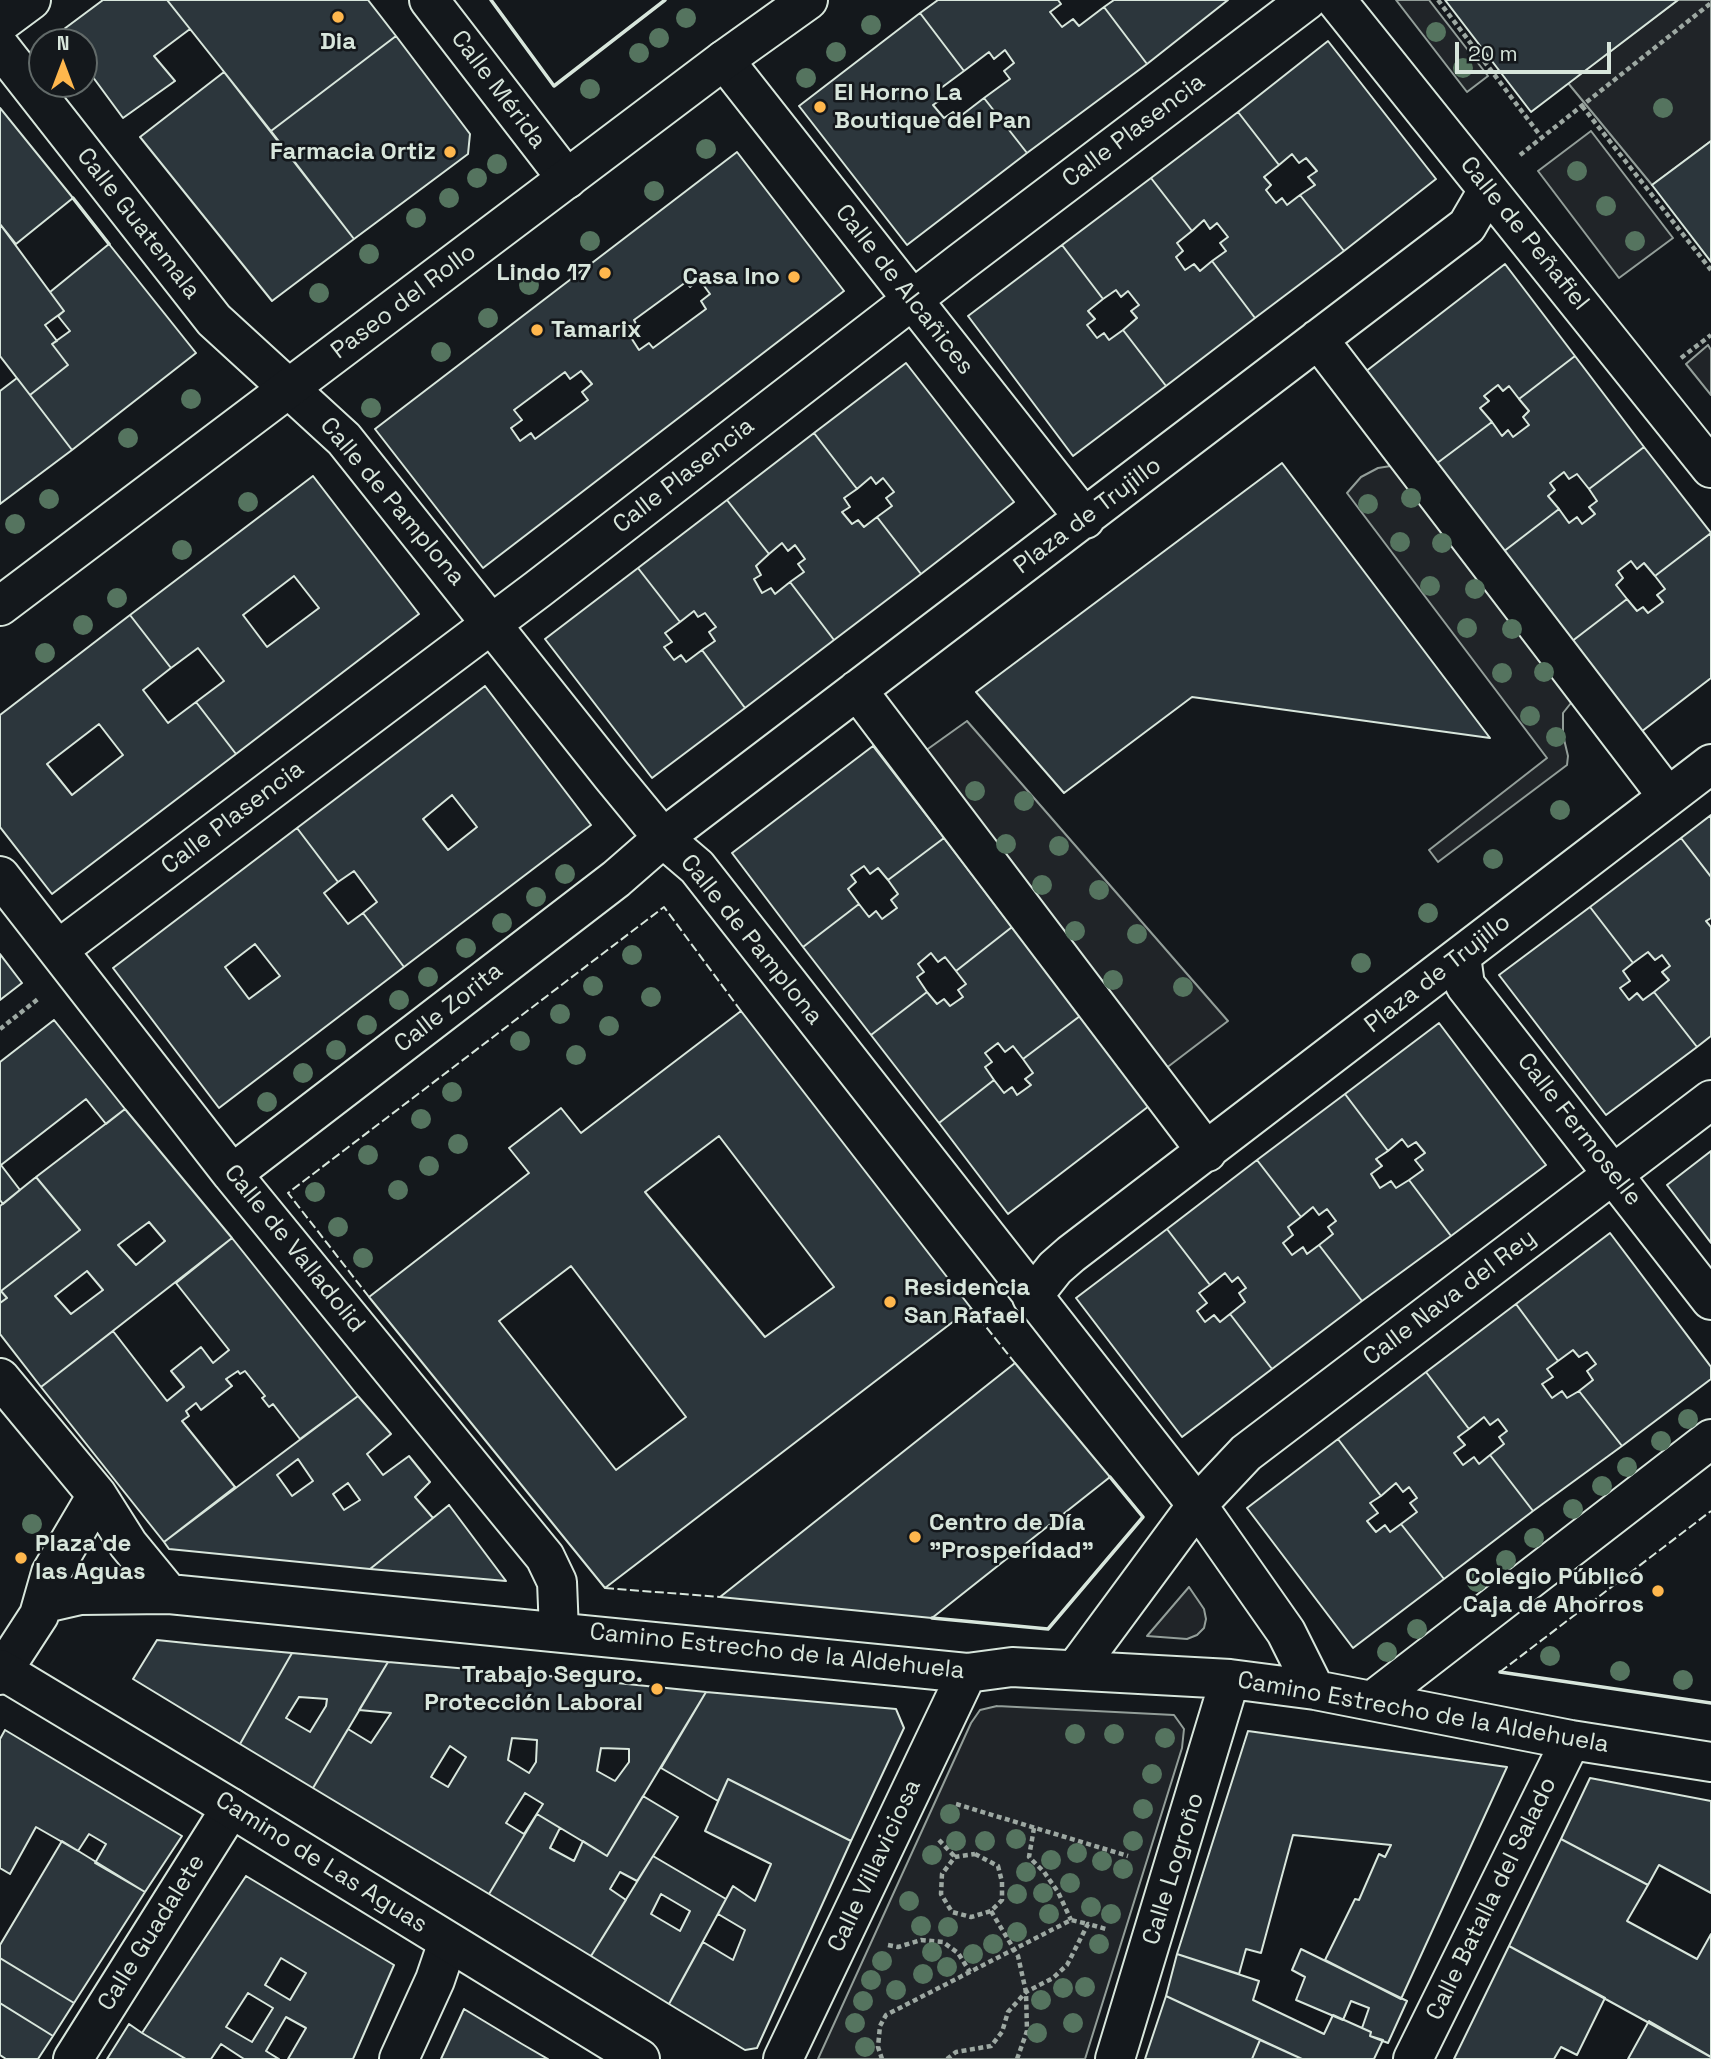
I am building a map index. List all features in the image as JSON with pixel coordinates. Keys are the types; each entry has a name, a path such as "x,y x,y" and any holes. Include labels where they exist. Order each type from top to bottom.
{"street":[{"path":"0,23 30,0"},
{"name":"Calle Mérida","path":"429,0 567,179"},
{"name":"Paseo del Rollo","path":"0,606 724,60 808,0"},
{"name":"Calle Plasencia","path":"59,949 492,623 1307,0"},
{"name":"Calle de Peñafiel","path":"1336,0 1711,468"},
{"name":"Calle Guatemala","path":"0,47 214,320 290,388"},
{"name":"Calle de Alcañices","path":"724,60 1085,519"},
{"name":"Plaza de Trujillo","path":"663,838 1467,226 1488,190"},
{"path":"1318,339 1668,797"},
{"name":"Calle de Pamplona","path":"290,388 344,439 663,838 697,867 1197,1505 1286,1632 1315,1690"},
{"path":"858,690 1207,1152"},
{"name":"Plaza de Trujillo","path":"1032,1297 1055,1268 1072,1254 1711,764"},
{"name":"Calle Zorita","path":"232,1174 606,887 663,838"},
{"name":"Calle de Valladolid","path":"0,876 232,1174 545,1557 557,1582 559,1631"},
{"name":"Calle Fermoselle","path":"1461,956 1465,985 1711,1300"},
{"name":"Calle Nava del Rey","path":"1197,1505 1246,1453 1711,1100"},
{"path":"0,1378 97,1495 128,1544 169,1594"},
{"path":"1372,1701 1711,1439"},
{"path":"1,1672 45,1602 51,1573 97,1495"},
{"path":"1076,1670 1197,1505"},
{"name":"Camino Estrecho de la Aldehuela","path":"45,1602 80,1595 169,1594 967,1673 1012,1667 1230,1679 1315,1690 1571,1740 1711,1762"},
{"name":"Camino de Las Aguas","path":"1,1672 231,1808 640,2059"},
{"name":"Calle Villaviciosa","path":"783,2059 967,1673"},
{"name":"Calle Logroño","path":"1115,2059 1230,1679"},
{"name":"Calle Batalla del Salado","path":"1413,2059 1571,1740"},
{"name":"Calle Guadalete","path":"73,2059 231,1808"},
{"path":"399,2059 449,1942"}],"path":[{"path":"1438,0 1542,138"},
{"path":"1515,159 1711,4"},
{"path":"1582,106 1711,270"},
{"path":"1677,362 1711,336"},
{"path":"0,1029 43,993"},
{"path":"967,1808 1139,1860"},
{"path":"1034,1828 1029,1857 1045,1872 1071,1920"},
{"path":"931,1831 955,1857"},
{"path":"975,1854 998,1866 1002,1882 1002,1900 991,1911 971,1917 952,1912 941,1894 942,1874 955,1857 975,1854"},
{"path":"991,1911 1018,1956 1026,1992 1027,2031 1017,2059"},
{"path":"882,2059 878,2047 880,2026 886,2015 1071,1920 1117,1932"},
{"path":"947,2059 956,2052 991,2046 1002,2032 1008,2012 1026,1992 1053,1978 1067,1965 1088,1924"},
{"path":"880,1943 898,1947 921,1941 943,1942 958,1953 970,1972"}],"shaded area":[{"path":"1396,0 1429,0 1488,76 1467,92"},
{"path":"1678,0 1711,0 1711,141 1652,185 1568,83"},
{"path":"1591,131 1673,238 1619,278 1538,171"},
{"path":"1708,345 1711,350 1711,395 1686,364"},
{"path":"1397,465 1575,698 1563,713 1567,765 1438,862 1429,850 1547,758 1347,493 1361,477 1378,468"},
{"path":"967,721 1228,1021 1165,1069 925,751"},
{"path":"1189,1587 1204,1609 1204,1628 1187,1639 1147,1636"},
{"path":"997,1706 1174,1715 1184,1729 1182,1748 1085,2059 818,2059 971,1723 980,1710"}],"building":[{"path":"103,0 167,0 190,29 154,56 175,81 123,118 98,84 98,28 65,28"},
{"path":"167,0 368,0 396,36 271,131"},
{"path":"938,0 1058,0 1061,4 1050,12 1062,27 1073,19 1079,26 1104,7 1147,64 1027,153 984,98 1010,79 1004,71 1014,63 1005,50 994,59 989,52 964,71 920,13"},
{"path":"1114,0 1228,0 1147,64 1104,7"},
{"path":"1445,0 1678,0 1531,112"},
{"path":"920,13 964,71 937,91 943,98 933,105 944,118 953,112 958,118 984,98 1027,153 907,245 799,106"},
{"path":"396,36 470,134 468,154 354,239 271,131"},
{"path":"1328,41 1436,179 1344,251 1300,195 1315,185 1308,177 1317,171 1306,158 1299,163 1292,154 1279,165 1238,112"},
{"path":"224,72 354,239 272,301 140,137"},
{"path":"0,108 73,198 16,244 0,224"},
{"path":"1238,112 1279,165 1264,177 1271,185 1266,190 1276,203 1282,198 1287,205 1300,195 1344,251 1255,318 1212,261 1226,251 1220,243 1228,237 1217,223 1210,229 1204,220 1192,231 1151,178"},
{"path":"1711,141 1711,262 1652,185"},
{"path":"737,152 844,291 483,568 375,429","holes":["699,279 710,294 701,301 706,309 653,348 649,343 639,350 630,336 639,329 634,320 686,282 690,287","581,371 592,384 582,392 588,400 535,439 531,433 520,441 511,428 522,420 514,410 565,372 570,379"]},
{"path":"1151,178 1192,231 1177,243 1183,251 1176,257 1185,270 1194,264 1200,271 1212,261 1255,318 1166,386 1123,330 1137,318 1131,311 1139,305 1128,291 1121,297 1116,290 1103,299 1062,245"},
{"path":"0,224 64,311 45,325 57,341 52,344 68,365 30,395 0,356"},
{"path":"109,244 196,353 72,450 30,395 68,365 52,344 70,331 58,316 64,311 50,292"},
{"path":"1062,245 1103,299 1088,311 1095,319 1087,325 1097,338 1104,333 1109,340 1123,330 1166,386 1073,456 968,316"},
{"path":"1505,264 1575,356 1519,399 1509,386 1503,391 1498,385 1484,396 1489,401 1480,408 1492,422 1436,464 1365,372"},
{"path":"1575,356 1644,447 1589,489 1577,474 1569,479 1564,472 1550,483 1555,490 1548,496 1559,509 1503,552 1436,464 1492,422 1502,436 1508,430 1513,437 1529,425 1523,417 1529,411 1519,399"},
{"path":"906,363 1014,502 921,574 877,517 892,506 886,498 894,492 883,478 876,484 871,477 857,489 814,433"},
{"path":"17,378 72,450 0,504 0,391"},
{"path":"814,433 857,489 844,498 850,507 842,512 852,524 858,520 864,527 877,517 921,574 834,640 790,582 804,572 798,564 805,559 795,545 788,551 782,543 769,554 727,500"},
{"path":"1644,447 1711,533 1655,576 1644,563 1637,569 1631,561 1618,571 1623,578 1616,585 1627,599 1571,642 1503,552 1559,509 1569,523 1577,517 1582,524 1595,514 1589,507 1597,501 1589,489"},
{"path":"1282,463 1490,738 1192,697 1064,793 976,692"},
{"path":"313,476 419,614 236,754 196,702 224,681 198,648 171,668 130,615","holes":["294,576 319,608 267,647 243,615"]},
{"path":"727,500 769,554 756,566 761,575 754,579 762,593 771,588 775,594 790,582 834,640 745,708 702,650 715,641 709,632 716,627 705,613 698,617 694,611 680,622 638,568"},
{"path":"1711,533 1711,678 1641,732 1571,642 1627,599 1637,611 1643,607 1648,613 1663,602 1657,595 1665,589 1655,576"},
{"path":"638,568 680,622 665,633 672,642 664,647 674,660 681,655 686,662 702,650 745,708 652,778 545,639"},
{"path":"130,615 171,668 143,690 168,723 196,702 236,754 52,894 0,827 0,715","holes":["99,724 123,755 72,795 47,764"]},
{"path":"485,686 591,825 404,967 363,913 377,902 354,871 338,882 297,828","holes":["452,795 477,827 448,850 423,819"]},
{"path":"873,746 944,838 888,880 878,868 870,874 864,866 851,875 856,882 848,889 859,904 803,947 732,853"},
{"path":"1711,815 1711,877 1681,838"},
{"path":"297,828 338,882 324,893 348,924 363,913 404,967 219,1108 113,968","holes":["255,944 280,976 249,999 225,967"]},
{"path":"944,838 1012,927 956,971 945,957 938,962 931,953 918,964 924,972 917,977 927,992 871,1035 803,947 859,904 869,917 876,911 882,919 897,908 891,900 898,894 888,880"},
{"path":"1681,838 1711,877 1711,918 1706,921 1711,927 1711,1036 1697,1047 1654,992 1669,980 1662,972 1670,966 1662,955 1655,960 1648,952 1633,963 1590,907"},
{"path":"1590,907 1633,963 1623,971 1630,981 1620,988 1629,1000 1637,993 1643,1000 1654,992 1697,1047 1606,1115 1499,975"},
{"path":"1012,927 1080,1016 1023,1059 1013,1046 1005,1052 998,1043 985,1053 992,1062 985,1067 994,1080 939,1123 871,1035 927,992 937,1004 944,999 950,1006 963,997 958,990 966,984 956,971"},
{"path":"0,954 22,983 0,1000"},
{"name":"Residencia San Rafael","path":"741,1011 971,1308 605,1588 369,1297 529,1173 509,1148 561,1108 581,1133","holes":["719,1136 834,1287 765,1337 645,1192","571,1266 686,1417 616,1470 499,1321"]},
{"path":"1080,1016 1149,1106 1008,1214 939,1123 994,1080 1004,1093 1012,1087 1017,1095 1031,1085 1025,1079 1033,1073 1023,1059"},
{"path":"54,1020 125,1109 106,1124 86,1099 1,1165 20,1190 3,1204 0,1200 0,1062"},
{"path":"1439,1023 1546,1165 1451,1236 1409,1180 1423,1170 1415,1160 1425,1153 1416,1142 1408,1147 1402,1139 1388,1151 1345,1094"},
{"path":"1345,1094 1388,1151 1376,1159 1382,1166 1371,1174 1380,1188 1391,1181 1396,1188 1409,1180 1451,1236 1362,1301 1319,1245 1333,1234 1328,1227 1336,1221 1327,1209 1319,1215 1313,1207 1301,1217 1257,1160"},
{"path":"125,1109 232,1238 41,1387 0,1334 0,1303 7,1298 1,1291 80,1230 36,1177","holes":["149,1222 165,1241 136,1265 118,1245","87,1271 103,1290 71,1314 55,1296"]},
{"path":"1711,1151 1711,1243 1667,1185"},
{"path":"1257,1160 1301,1217 1288,1227 1293,1235 1283,1243 1292,1255 1303,1247 1307,1254 1319,1245 1362,1301 1272,1369 1230,1314 1245,1302 1239,1293 1246,1288 1238,1277 1232,1282 1225,1273 1210,1285 1167,1229"},
{"path":"36,1177 80,1230 1,1291 7,1298 0,1303 0,1206"},
{"path":"1167,1229 1210,1285 1199,1293 1207,1303 1197,1311 1205,1322 1214,1315 1220,1322 1230,1314 1272,1369 1182,1437 1076,1298"},
{"path":"1610,1233 1711,1367 1711,1379 1622,1446 1579,1391 1593,1380 1587,1371 1596,1364 1587,1352 1579,1357 1573,1350 1558,1361 1516,1304"},
{"path":"232,1238 358,1396 300,1439 273,1404 269,1407 262,1398 265,1396 245,1371 240,1374 238,1371 226,1379 232,1386 201,1410 196,1403 186,1411 189,1416 182,1421 235,1487 164,1542 41,1387 113,1331 167,1401 184,1387 171,1371 201,1347 213,1363 229,1350 176,1283"},
{"path":"1516,1304 1558,1361 1547,1369 1553,1377 1542,1384 1552,1398 1562,1391 1567,1398 1579,1391 1622,1446 1533,1511 1490,1455 1504,1444 1499,1437 1507,1431 1498,1419 1490,1425 1484,1417 1469,1429 1426,1372"},
{"name":"Centro de Día \"Prosperidad\"","path":"1015,1363 1110,1477 932,1618 720,1597"},
{"path":"1426,1372 1469,1429 1458,1437 1465,1445 1454,1453 1463,1465 1474,1457 1479,1464 1490,1455 1533,1511 1444,1579 1401,1524 1417,1512 1410,1503 1417,1498 1409,1487 1403,1492 1396,1483 1381,1496 1338,1439"},
{"path":"358,1396 391,1434 367,1454 383,1475 409,1456 430,1482 415,1497 433,1518 370,1569 169,1549 164,1542","holes":["298,1459 313,1481 292,1496 277,1475","348,1483 360,1500 344,1510 333,1494"]},
{"path":"1338,1439 1381,1496 1370,1503 1378,1513 1367,1521 1376,1532 1385,1525 1390,1532 1401,1524 1444,1579 1353,1648 1247,1508"},
{"path":"449,1505 506,1581 370,1569 433,1518"},
{"path":"157,1640 292,1653 240,1744 133,1679"},
{"path":"292,1653 388,1662 313,1788 240,1744","holes":["299,1697 327,1699 326,1706 310,1732 286,1718"]},
{"path":"388,1662 706,1692 607,1856 537,1814 489,1894 313,1788 348,1729 371,1743 391,1713 359,1710","holes":["512,1738 537,1740 536,1762 529,1773 508,1760","450,1746 466,1757 448,1787 431,1777","601,1748 629,1749 629,1762 615,1781 597,1771","525,1793 543,1804 524,1834 506,1823"]},
{"path":"706,1692 896,1709 904,1728 851,1841 728,1779 718,1801 661,1768"},
{"path":"5,1730 182,1836 145,1892 95,1863 106,1844 89,1834 78,1851 36,1827 10,1874 0,1868 0,1739"},
{"path":"1248,1731 1507,1767 1401,1999 1325,1960 1355,1899 1359,1900 1379,1854 1385,1857 1391,1845 1293,1835 1261,1953 1246,1949 1239,1974 1177,1954"},
{"path":"1590,1778 1711,1801 1711,1893 1659,1865 1648,1885 1561,1839"},
{"path":"728,1779 851,1841 757,2048 745,2050 669,2004 703,1942 733,1960 745,1930 718,1914 733,1886 755,1901 771,1864 705,1831"},
{"path":"643,1796 678,1817 637,1881 620,1872 610,1889 626,1900 591,1956 489,1894 537,1814 560,1828 550,1848 574,1861 583,1841 607,1856"},
{"path":"1561,1839 1648,1885 1627,1921 1697,1959 1711,1934 1711,2057 1509,1946"},
{"path":"62,1841 145,1892 74,2003 0,1958 0,1945"},
{"path":"653,1856 726,1899 669,2004 591,1956","holes":["661,1894 690,1911 680,1931 651,1914"]},
{"path":"246,1876 394,1965 353,2059 288,2059 306,2028 286,2017 266,2051 279,2059 244,2059 221,2044 211,2059 186,2059 142,2033","holes":["281,1958 306,1973 290,2000 265,1985","248,1993 273,2008 252,2042 226,2027"]},
{"path":"1509,1946 1605,1998 1577,2055 1561,2047 1554,2059 1454,2059"},
{"path":"1301,1949 1407,2001 1388,2043 1370,2036 1371,2032 1362,2028 1369,2008 1351,2001 1343,2020 1296,2000 1305,1977 1292,1970"},
{"path":"1177,1954 1259,1981 1253,2000 1324,2034 1333,2015 1371,2032 1370,2036 1383,2040 1374,2059 1302,2059 1166,1996"},
{"path":"0,1958 74,2003 53,2036 0,2003"},
{"path":"1166,1996 1260,2040 1252,2059 1145,2059"},
{"path":"0,2003 53,2036 38,2059 6,2059 0,2055"},
{"path":"464,2009 522,2044 548,2059 441,2059"},
{"path":"1649,2021 1711,2057 1711,2059 1628,2059"},
{"path":"129,2024 142,2033 186,2059 107,2059"},
{"path":"1260,2040 1302,2059 1252,2059"}],"fence":[{"path":"369,1297 288,1193 664,907 741,1011"},
{"path":"971,1308 1015,1363"},
{"path":"1500,1672 1711,1511"},
{"path":"605,1588 720,1597"}],"wall":[{"path":"491,0 554,86 665,0"},
{"path":"73,198 109,244"},
{"path":"932,1618 1048,1629 1143,1517 1110,1477"},
{"path":"1500,1672 1711,1703"}],"place":[{"name":"Dia","path":"338,17"},
{"name":"El Horno La Boutique del Pan","path":"820,107"},
{"name":"Farmacia Ortiz","path":"450,152"},
{"name":"Lindo 17","path":"605,273"},
{"name":"Casa Ino","path":"794,277"},
{"name":"Tamarix","path":"537,330"},
{"name":"Residencia San Rafael","path":"890,1302"},
{"name":"Centro de Día \"Prosperidad\"","path":"915,1537"},
{"name":"Plaza de las Aguas","path":"21,1558"},
{"name":"Colegio Público Caja de Ahorros","path":"1658,1591"},
{"name":"Trabajo Seguro. Protección Laboral","path":"657,1689"}]}
